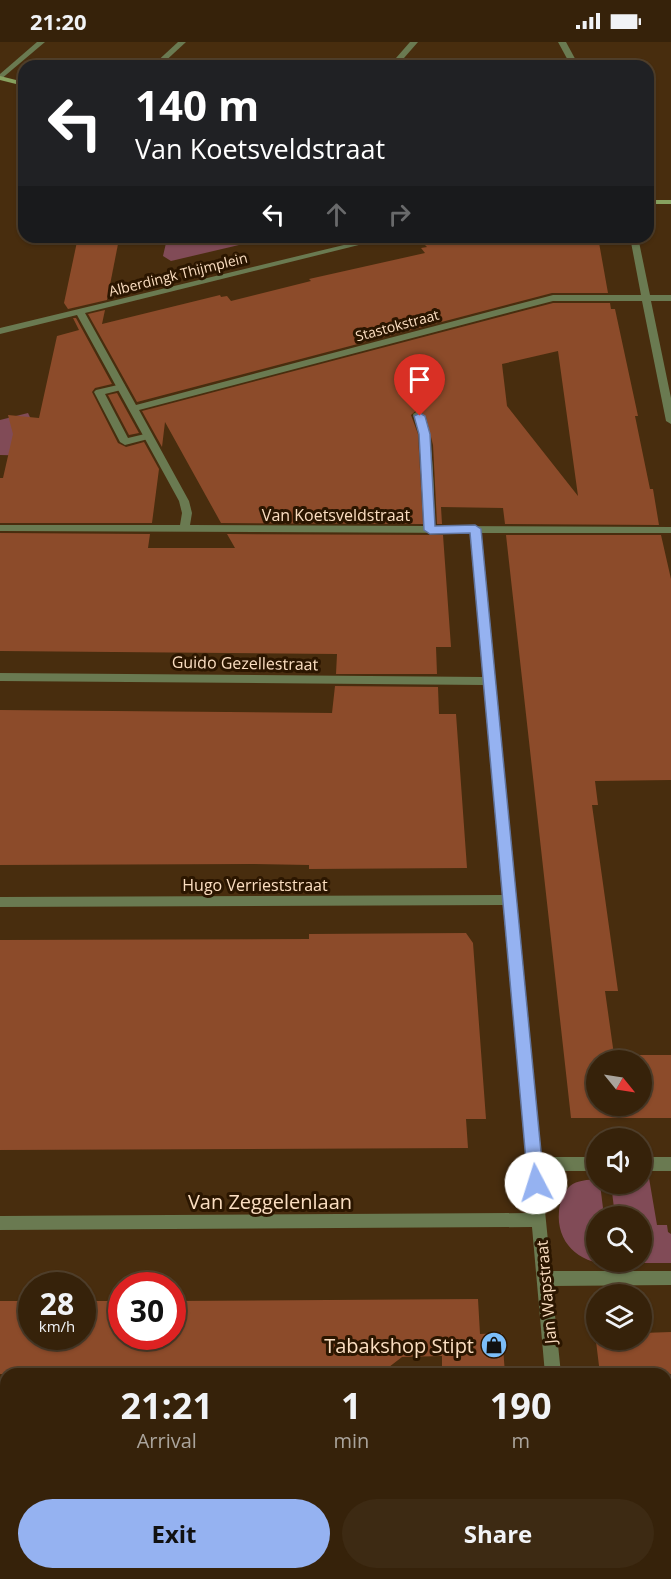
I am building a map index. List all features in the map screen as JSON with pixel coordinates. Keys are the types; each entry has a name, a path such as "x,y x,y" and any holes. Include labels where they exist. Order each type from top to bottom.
{"street":[{"path":"20,60 41,42"},
{"path":"162,60 182,42"},
{"path":"398,60 414,42"},
{"path":"562,42 572,60"},
{"path":"0,78 18,62"},
{"path":"0,78 18,82"},
{"path":"654,202 671,202"},
{"name":"Alberdingk Thijmplein","path":"0,331 362,243"},
{"path":"635,243 671,421"},
{"name":"Stastokstraat","path":"134,409 553,298 671,298"},
{"path":"80,312 185,503 187,513 184,530"},
{"path":"122,387 99,392 125,442 148,436"},
{"path":"418,414 425,434 430,530"},
{"name":"Van Koetsveldstraat","path":"0,528 671,530"},
{"name":"Jan Wapstraat","path":"475,529 552,1368"},
{"name":"Guido Gezellestraat","path":"0,677 489,681"},
{"name":"Hugo Verrieststraat","path":"0,902 509,900"},
{"path":"534,1164 586,1164"},
{"path":"652,1164 671,1164"},
{"name":"Van Zeggelenlaan","path":"0,1223 539,1220"},
{"path":"545,1279 671,1278"}],"shaded area":[{"path":"166,243 248,243 171,261 163,256"},
{"path":"28,413 43,445 39,456 0,455 0,420"},
{"path":"586,1180 586,1194 601,1194 603,1206 586,1206 586,1259 571,1249 565,1241 559,1222 560,1204 564,1194 568,1188 579,1181"},
{"path":"612,1194 652,1194 657,1225 667,1225 668,1232 671,1234 671,1263 652,1263 652,1206 614,1206"}],"building":[{"path":"77,243 118,243 107,300 68,309 64,303"},
{"path":"434,243 599,243 608,293 552,293 137,402 88,314 105,310 102,324 220,295 221,297 227,296 231,301 311,281 309,279 425,253 421,248 427,247 425,245"},
{"path":"553,303 610,303 611,309 615,309 659,525 505,524 503,508 441,507 442,524 437,524 433,445 426,417 418,409 411,415 418,434 423,524 221,523 165,422 162,447 142,411","holes":["558,351 578,496 507,406 502,364"]},
{"path":"73,318 76,318 112,384 95,388 92,392 118,443 126,447 144,442 159,469 152,523 0,523 0,478 3,478 13,434 8,415 39,418 57,336 79,330"},
{"path":"117,393 139,433 129,435 108,395"},
{"path":"0,533 150,534 148,548 235,548 227,534 443,535 451,647 436,647 437,674 336,674 337,654 0,651"},
{"path":"506,535 661,535 671,579 671,780 595,781 598,805 592,805 618,991 605,991 613,1050 586,1050 586,1116 652,1116 652,1055 671,1055 671,1118 571,1118"},
{"path":"335,686 438,687 439,714 456,714 467,868 309,869 309,865 251,864 0,865 0,710 332,713"},
{"path":"466,933 473,943 486,1119 466,1119 468,1148 0,1150 0,940 309,939 309,934"},
{"path":"478,1299 480,1334 502,1333 505,1368 442,1368 442,1356 402,1357 388,1368 0,1368 0,1301 18,1301 18,1350 96,1350 96,1301 108,1301 108,1350 186,1350 186,1301"},
{"path":"671,1332 671,1368 599,1368 597,1350 652,1350 652,1333"}],"place":[{"name":"Tabakshop Stipt","path":"494,1345"}],"route":[{"path":"420,416 425,434 430,530 475,529 536,1183"}]}
